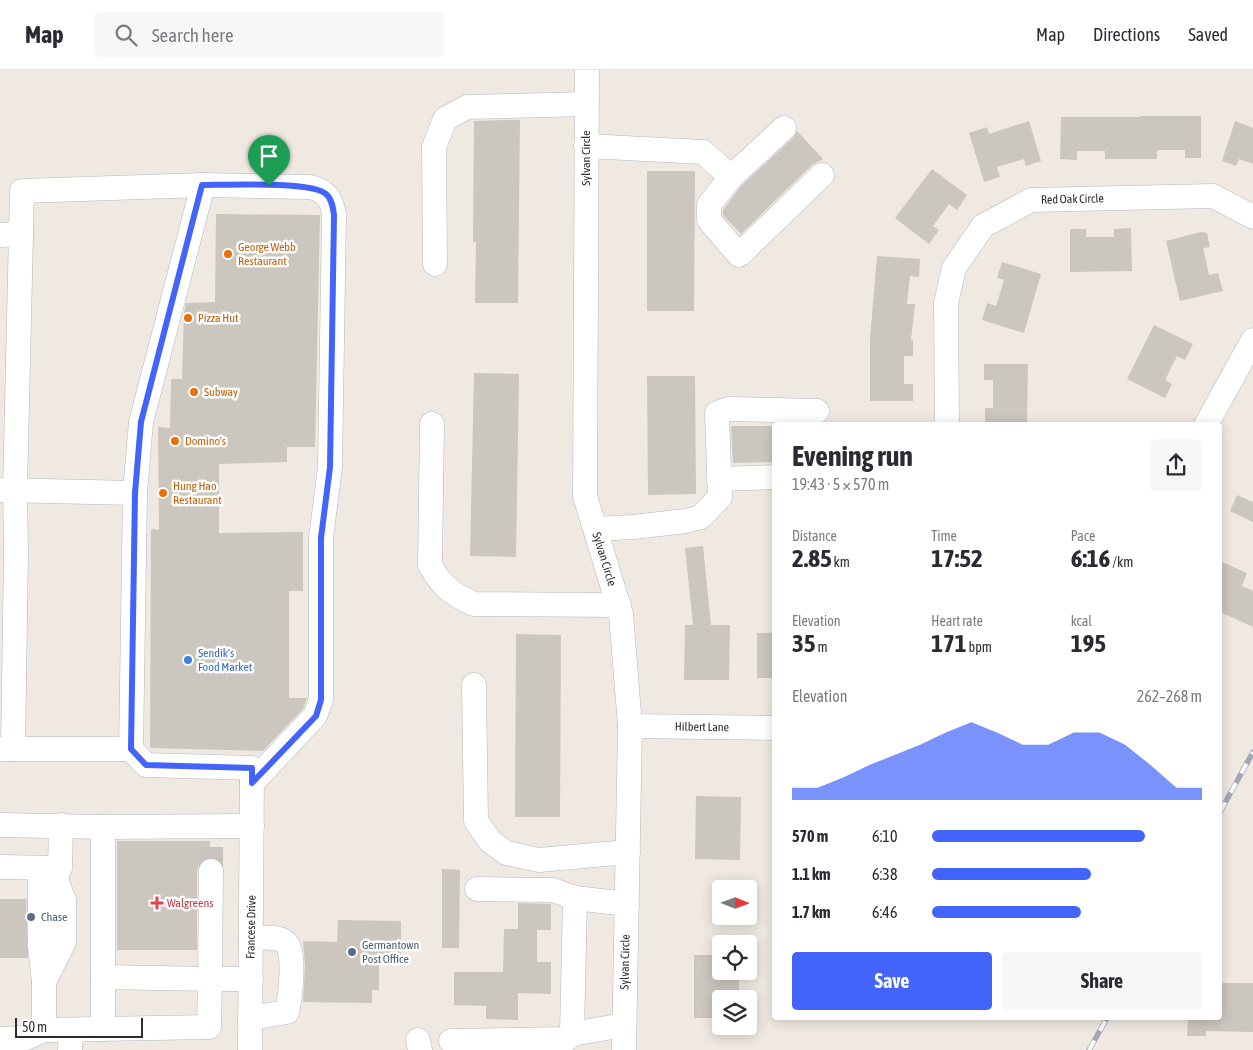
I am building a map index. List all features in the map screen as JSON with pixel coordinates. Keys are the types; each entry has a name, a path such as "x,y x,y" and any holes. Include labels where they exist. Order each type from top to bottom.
{"street":[{"name":"Sylvan Circle","path":"587,70 586,496 622,614 630,726 624,1050"},
{"path":"435,264 434,147 445,120 468,107 587,104"},
{"path":"784,128 731,177 708,205 708,220 739,255 822,174"},
{"path":"586,146 703,152 731,177"},
{"path":"202,185 141,422 135,493 131,749 146,765 252,768 252,804"},
{"path":"0,825 103,827 211,836 252,804 316,716 321,700 321,532 330,467 334,215 326,193 317,188 202,185 22,191 10,235 7,490 7,749 131,749"},
{"name":"Red Oak Circle","path":"947,422 946,303 954,268 983,226 1031,200 1213,196 1253,217"},
{"path":"1208,422 1253,340"},
{"path":"596,529 634,527 686,521 701,517 720,497 717,413 728,409 817,411"},
{"path":"432,424 430,565 437,579 454,595 474,604 618,605"},
{"path":"719,479 772,477"},
{"path":"7,490 135,493"},
{"path":"474,685 476,821 490,841 506,854 539,860 628,852"},
{"name":"Hilbert Lane","path":"630,726 772,728"},
{"name":"Francese Drive","path":"250,1050 252,804"},
{"path":"0,867 47,871 60,868 61,826"},
{"path":"102,1029 103,827"},
{"path":"47,871 32,946 49,972"},
{"path":"44,1030 49,972 64,942 64,900 47,871"},
{"path":"0,1039 26,1038 44,1030 71,1040 102,1029 209,1027 211,871"},
{"path":"477,889 553,890 575,898 627,904"},
{"path":"572,1034 575,898"},
{"path":"250,1018 287,1012 290,1000 291,953 287,943 279,939 251,938"},
{"path":"103,977 251,980"},
{"path":"451,1040 567,1039 572,1034 624,1025"}],"building":[{"path":"1201,116 1201,158 1185,158 1185,150 1157,150 1157,159 1105,159 1105,151 1077,151 1077,160 1060,159 1061,117"},
{"path":"520,120 518,303 475,303 476,242 473,242 474,121"},
{"path":"1029,121 1041,161 1026,166 1024,159 997,167 1000,177 984,182 969,133 987,127 989,134"},
{"path":"1235,121 1253,128 1253,164 1239,159 1236,166 1222,161"},
{"path":"797,131 823,159 812,165 741,234 723,215 723,210 741,186 793,138"},
{"path":"932,169 967,195 957,210 949,204 933,226 939,230 929,244 895,218"},
{"path":"647,171 695,171 694,311 647,311"},
{"path":"216,214 320,215 315,447 287,447 287,462 219,464 219,533 303,532 303,591 289,591 289,698 307,698 303,709 263,751 150,748 151,529 159,530 158,427 170,428 171,379 182,379 186,303 215,302"},
{"path":"1131,228 1132,271 1070,272 1070,229 1086,229 1086,237 1114,237 1114,229"},
{"path":"1201,232 1207,233 1210,247 1203,248 1209,275 1218,273 1223,291 1180,301 1166,241"},
{"path":"877,256 920,259 919,277 910,276 907,304 915,304 911,340 913,340 913,356 904,356 904,384 913,384 913,401 870,401 870,339"},
{"path":"1002,262 1041,274 1024,333 982,320 987,303 996,306 1004,280 997,278"},
{"path":"1154,325 1193,344 1185,360 1177,356 1165,380 1172,384 1165,398 1127,379"},
{"path":"984,364 1028,364 1027,422 985,422 985,408 993,408 993,380 984,380"},
{"path":"474,373 519,374 516,557 470,556"},
{"path":"647,376 695,376 696,494 648,495"},
{"path":"731,426 772,426 772,462 733,463"},
{"path":"1237,495 1253,502 1253,522 1230,511"},
{"path":"703,546 711,625 730,625 729,680 684,680 685,625 693,625 685,548"},
{"path":"1222,562 1247,573 1242,586 1253,591 1253,627 1222,613"},
{"path":"757,633 772,633 772,678 757,678"},
{"path":"516,634 561,635 560,817 515,817"},
{"path":"696,796 741,797 740,860 695,859"},
{"name":"Walgreens","path":"117,841 210,841 210,857 204,859 199,864 197,871 197,950 117,950"},
{"path":"442,869 460,870 459,948 442,948"},
{"name":"Chase","path":"0,899 26,899 28,958 0,958"},
{"path":"518,903 551,904 551,930 537,930 537,962 551,962 551,994 518,993 518,1020 486,1019 486,1006 454,1005 454,972 503,972 504,929 518,929"},
{"name":"Germantown Post Office","path":"338,920 401,921 401,962 379,962 379,990 372,990 372,1003 303,1002 305,966 303,941 337,942"},
{"path":"694,955 712,955 712,980 739,980 739,990 712,990 712,1018 694,1018"},
{"path":"1222,983 1253,983 1253,1032 1206,1031 1206,1036 1187,1036 1188,1020 1222,1020"}],"tunnel":[{"path":"211,847 211,871"}],"railway":[{"path":"1222,808 1253,752"},
{"path":"1089,1050 1106,1020"}],"place":[{"name":"George Webb Restaurant","path":"228,254"},
{"name":"Pizza Hut","path":"188,318"},
{"name":"Subway","path":"194,392"},
{"name":"Domino's","path":"175,441"},
{"name":"Hung Hao Restaurant","path":"163,493"},
{"name":"Sendik's Food Market","path":"188,660"},
{"name":"Walgreens","path":"157,903"},
{"name":"Chase","path":"31,917"},
{"name":"Germantown Post Office","path":"352,952"}],"route":[{"path":"202,185 269,186 317,188 326,193 334,215 330,467 321,527 322,690 319,711 310,723 252,783 252,768 146,765 131,749 135,493 141,422 202,185"}]}
